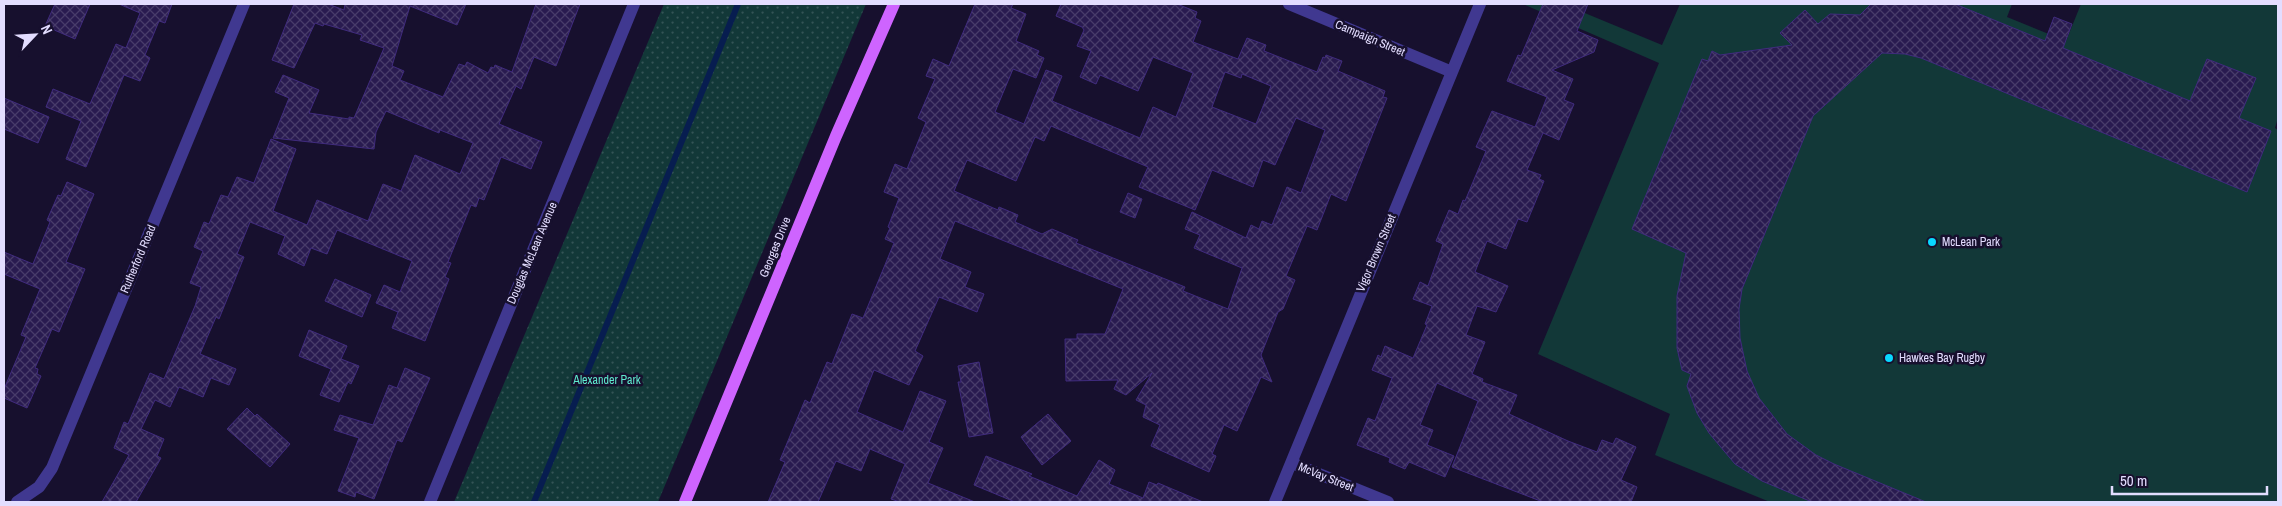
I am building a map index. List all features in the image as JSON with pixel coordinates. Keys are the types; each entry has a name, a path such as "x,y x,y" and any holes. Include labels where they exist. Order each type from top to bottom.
{"main road":[{"name":"Georges Drive","path":"686,502 836,136 894,4"}],"street":[{"name":"Rutherford Road","path":"17,502 39,486 52,468 244,4"},
{"name":"Douglas McLean Avenue","path":"430,502 634,4"},
{"name":"Campaign Street","path":"1289,4 1452,72"},
{"name":"Vigor Brown Street","path":"1275,502 1339,342 1480,4"},
{"name":"McVay Street","path":"1292,463 1388,502"}],"green space":[{"name":"Alexander Park","path":"664,4 866,4 658,502 454,502"},
{"name":"McLean Park","path":"1523,4 1563,4 1662,45 1680,4 2012,4 2007,17 2066,41 2081,4 2278,4 2278,118 2275,128 2278,130 2278,502 1770,502 1655,455 1670,414 1538,354 1659,63"}],"building":[{"path":"55,4 90,4 75,39 45,26"},
{"path":"119,4 172,4 165,23 159,21 145,55 150,58 140,81 124,75 86,167 66,159 81,121 46,107 53,89 90,104 116,44 126,48 140,13"},
{"path":"294,4 328,4 344,10 345,4 466,4 457,25 410,6 392,66 404,71 400,80 443,97 459,64 465,66 467,62 488,73 491,67 494,68 495,65 512,72 536,4 580,4 556,66 534,57 521,89 516,86 499,124 542,142 531,169 501,157 484,200 479,198 476,207 471,205 448,262 451,263 445,277 449,279 425,341 392,328 398,312 376,303 384,285 400,292 412,261 337,230 327,254 311,248 304,266 278,254 285,236 250,222 237,254 244,257 219,319 216,317 200,354 236,369 229,385 211,378 203,397 179,387 170,407 155,400 141,429 164,439 157,456 161,458 136,502 102,502 129,455 114,448 124,422 128,424 150,373 164,379 195,306 201,287 190,283 203,251 194,247 204,222 209,224 221,195 228,197 237,177 254,183 271,139 296,149 273,211 307,225 317,200 368,221 383,184 401,191 415,155 460,174 473,143 440,130 439,133 386,111 376,132 374,149 273,138 289,98 275,92 283,75 319,90 309,113 349,119 349,117 354,118 384,48 360,40 362,35 315,23 294,68 272,60"},
{"path":"975,4 1013,4 1011,8 1026,14 1016,41 1039,51 1037,55 1044,58 1036,78 1013,69 995,112 1024,124 1046,70 1062,76 1052,101 1140,138 1153,107 1176,117 1193,73 1153,57 1138,91 1100,75 1096,84 1080,77 1091,51 1077,46 1084,30 1082,27 1056,16 1061,4 1177,4 1197,12 1195,18 1201,21 1193,42 1238,59 1247,38 1266,45 1264,51 1317,72 1323,57 1325,58 1326,55 1342,61 1338,71 1385,91 1383,97 1387,98 1346,201 1331,194 1317,230 1307,226 1286,276 1295,280 1283,309 1278,312 1261,355 1272,382 1261,377 1237,431 1224,425 1212,454 1216,456 1209,472 1151,446 1160,425 1143,417 1146,405 1136,400 1152,373 1126,395 1114,389 1118,380 1066,381 1065,339 1077,339 1077,334 1105,334 1123,289 955,221 940,259 971,272 965,287 984,294 977,312 939,297 915,351 923,356 909,385 874,370 857,412 903,432 920,391 946,401 929,442 943,448 928,483 975,502 900,502 891,499 905,464 870,449 861,471 836,461 818,502 768,502 785,462 780,460 805,400 810,403 827,362 832,364 852,314 863,318 894,243 885,239 899,198 884,192 895,164 907,169 926,122 918,118 935,79 926,76 933,59 949,66","holes":["1225,72 1241,78 1242,74 1271,86 1256,124 1212,107","1296,118 1325,130 1301,193 1287,187 1272,225 1262,221 1259,229 1251,225 1246,238 1192,212 1185,229 1200,235 1194,248 1242,268 1228,309 1183,291 1185,287 1076,243 1078,240 1052,229 1042,234 1015,222 1018,215 999,207 998,210 954,191 967,160 1016,181 1035,137 1044,141 1051,126 1148,167 1139,187 1195,210 1212,170 1253,187 1263,160 1275,165"]},
{"path":"1543,4 1588,4 1577,31 1598,40 1594,52 1552,70 1573,79 1564,100 1574,104 1559,140 1543,133 1527,170 1541,175 1539,179 1544,181 1527,222 1518,219 1506,249 1487,241 1475,272 1508,286 1496,312 1477,306 1466,335 1485,342 1472,374 1483,379 1482,382 1517,395 1509,414 1568,441 1597,452 1602,440 1613,444 1616,438 1636,447 1621,480 1637,487 1631,502 1543,502 1452,467 1478,401 1437,383 1420,425 1433,430 1427,445 1454,456 1445,477 1409,462 1405,469 1389,462 1390,458 1357,445 1368,418 1375,421 1392,378 1372,370 1378,355 1381,357 1385,346 1413,358 1427,325 1425,324 1432,306 1413,299 1420,282 1428,286 1443,244 1436,241 1449,210 1458,214 1463,200 1465,201 1486,151 1476,147 1492,111 1535,127 1547,97 1507,81 1518,55 1521,56"},
{"path":"1871,4 1955,4 2045,41 2054,17 2072,24 2063,48 2190,101 2207,59 2256,78 2239,118 2271,131 2247,192 1921,58 1905,54 1882,53 1813,116 1742,289 1739,309 1740,338 1747,371 1759,398 1787,434 1816,455 1834,464 1926,502 1812,502 1762,481 1735,464 1709,433 1697,413 1687,386 1691,374 1682,370 1677,348 1677,296 1686,253 1632,229 1702,59 1708,61 1712,51 1720,55 1792,45 1780,33 1805,10 1818,24 1830,14 1860,15"},
{"path":"4,98 49,117 38,143 4,129"},
{"path":"67,182 94,194 66,262 85,269 59,332 52,329 35,368 38,369 37,374 41,376 27,408 4,398 4,389 26,337 21,335 40,289 4,274 4,252 33,264 50,222 47,220 58,195 61,196"},
{"path":"1128,193 1142,199 1135,218 1120,212"},
{"path":"335,279 371,295 362,317 325,301"},
{"path":"309,330 347,346 341,359 359,366 351,384 348,382 339,402 320,395 331,369 299,356"},
{"path":"979,362 993,433 969,437 958,382 961,382 958,366"},
{"path":"405,368 430,378 402,442 397,440 374,499 356,492 355,497 338,491 359,438 334,430 340,415 373,425 389,385 397,388"},
{"path":"247,408 255,416 257,414 290,444 270,467 227,429"},
{"path":"1048,414 1071,441 1042,465 1021,437"},
{"path":"986,456 1032,474 1029,476 1077,496 1099,460 1115,470 1109,484 1143,498 1149,482 1157,485 1158,483 1203,502 1015,502 974,485"}],"waterway":[{"path":"534,502 738,4"}],"place":[{"name":"McLean Park","path":"1932,242"},
{"name":"Hawkes Bay Rugby","path":"1889,358"}]}
